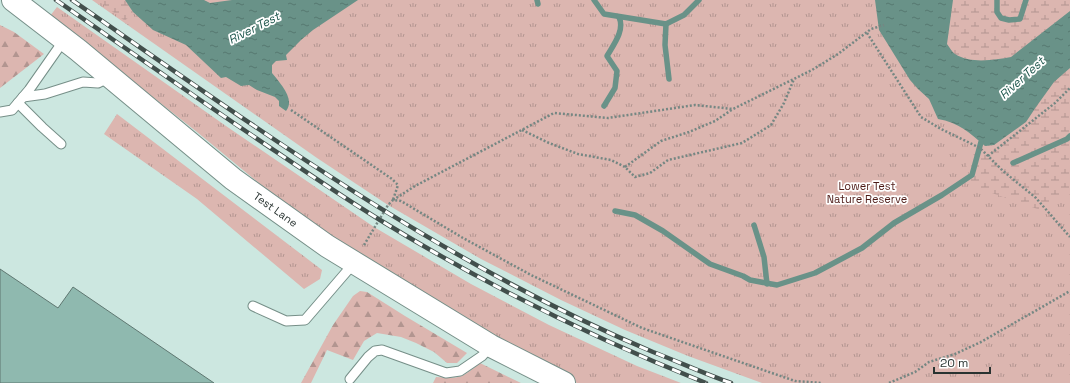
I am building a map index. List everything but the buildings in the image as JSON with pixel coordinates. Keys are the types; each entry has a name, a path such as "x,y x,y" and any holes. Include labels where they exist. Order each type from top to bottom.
{"street":[{"name":"Test Lane","path":"13,0 110,77 233,179 326,246 491,346 564,383"}],"lane":[{"path":"0,112 12,110 21,100 64,40"},
{"path":"21,100 83,82 98,83 110,77"},
{"path":"21,100 42,127 61,144"},
{"path":"252,306 286,321 305,320 355,263"},
{"path":"350,378 374,351 382,350 446,373 460,371 482,356 491,346"}],"path":[{"path":"625,167 661,141 689,132 715,121 733,108 812,70 838,54 871,29 884,25"},
{"path":"867,33 921,117 941,129 980,148 1003,171 1036,198 1070,236"},
{"path":"522,130 549,144 570,151 611,160 625,167 635,177 650,173 668,160 742,142 771,125 784,103 794,78"},
{"path":"988,156 1055,103 1070,88"},
{"path":"392,200 415,186 554,113 608,118 695,105 733,108"},
{"path":"291,110 392,179 398,185 392,200 374,227 355,263"},
{"path":"392,200 401,201 463,238 531,275 642,328 795,381 822,383"},
{"path":"889,383 915,372 929,362 955,354 981,342 1070,291"}],"green space":[{"name":"Lower Test Nature Reserve","path":"92,0 1070,0 1070,383 762,383 688,356 625,330 561,300 481,259 388,205 317,158"},
{"path":"97,0 125,0 133,12 125,21"},
{"path":"953,0 1070,0 1070,11 1011,57 990,60 975,60 955,54 947,44"},
{"path":"57,7 226,126 374,227 471,284 549,325 637,366 681,383 577,383 501,345 348,249 260,184 197,132 50,16"},
{"path":"0,25 14,32 44,54 0,88"},
{"path":"1070,68 1070,188 1043,211 972,186 966,163 985,146 994,145 1026,122 1054,82"},
{"path":"117,114 322,270 320,279 304,289 197,199 104,134"},
{"path":"360,291 367,292 467,353 457,363 447,363 434,352 416,343 401,337 377,333 364,341 353,360 327,350 311,383 301,383 333,325 353,296"},
{"path":"480,363 521,383 433,383 436,377 451,378 464,375"}],"water":[{"name":"River Test","path":"125,0 204,0 210,3 232,0 358,0 313,30 301,40 286,55 287,60 276,61 272,65 272,73 288,96 289,106 286,111 279,106 279,101 275,97 249,85 241,86 226,77 221,78 186,45 153,30 133,12"},
{"name":"River Test","path":"875,0 953,0 947,44 955,54 975,60 990,60 1011,57 1070,11 1070,68 1054,82 1026,122 994,145 985,146 958,125 938,119 929,99 910,80 879,30"}],"waterway":[{"path":"537,0 538,4"},
{"path":"594,0 604,14 666,24 684,15 699,0"},
{"path":"997,0 997,12 1001,18 1009,20 1020,19 1026,0"},
{"path":"604,106 615,88 617,71 607,56 620,32 621,27 619,17"},
{"path":"666,24 665,45 669,79"},
{"path":"1013,163 1067,139 1070,136"},
{"path":"615,211 635,215 663,231 710,264 750,280 777,285 815,273 862,248 894,223 942,195 972,175 981,142"},
{"path":"754,225 764,257 767,284"}],"railway":[{"path":"56,0 315,178 419,244 499,288 581,329 706,383"},
{"path":"72,0 282,145 426,236 500,278 575,317 653,352 731,383"}]}
